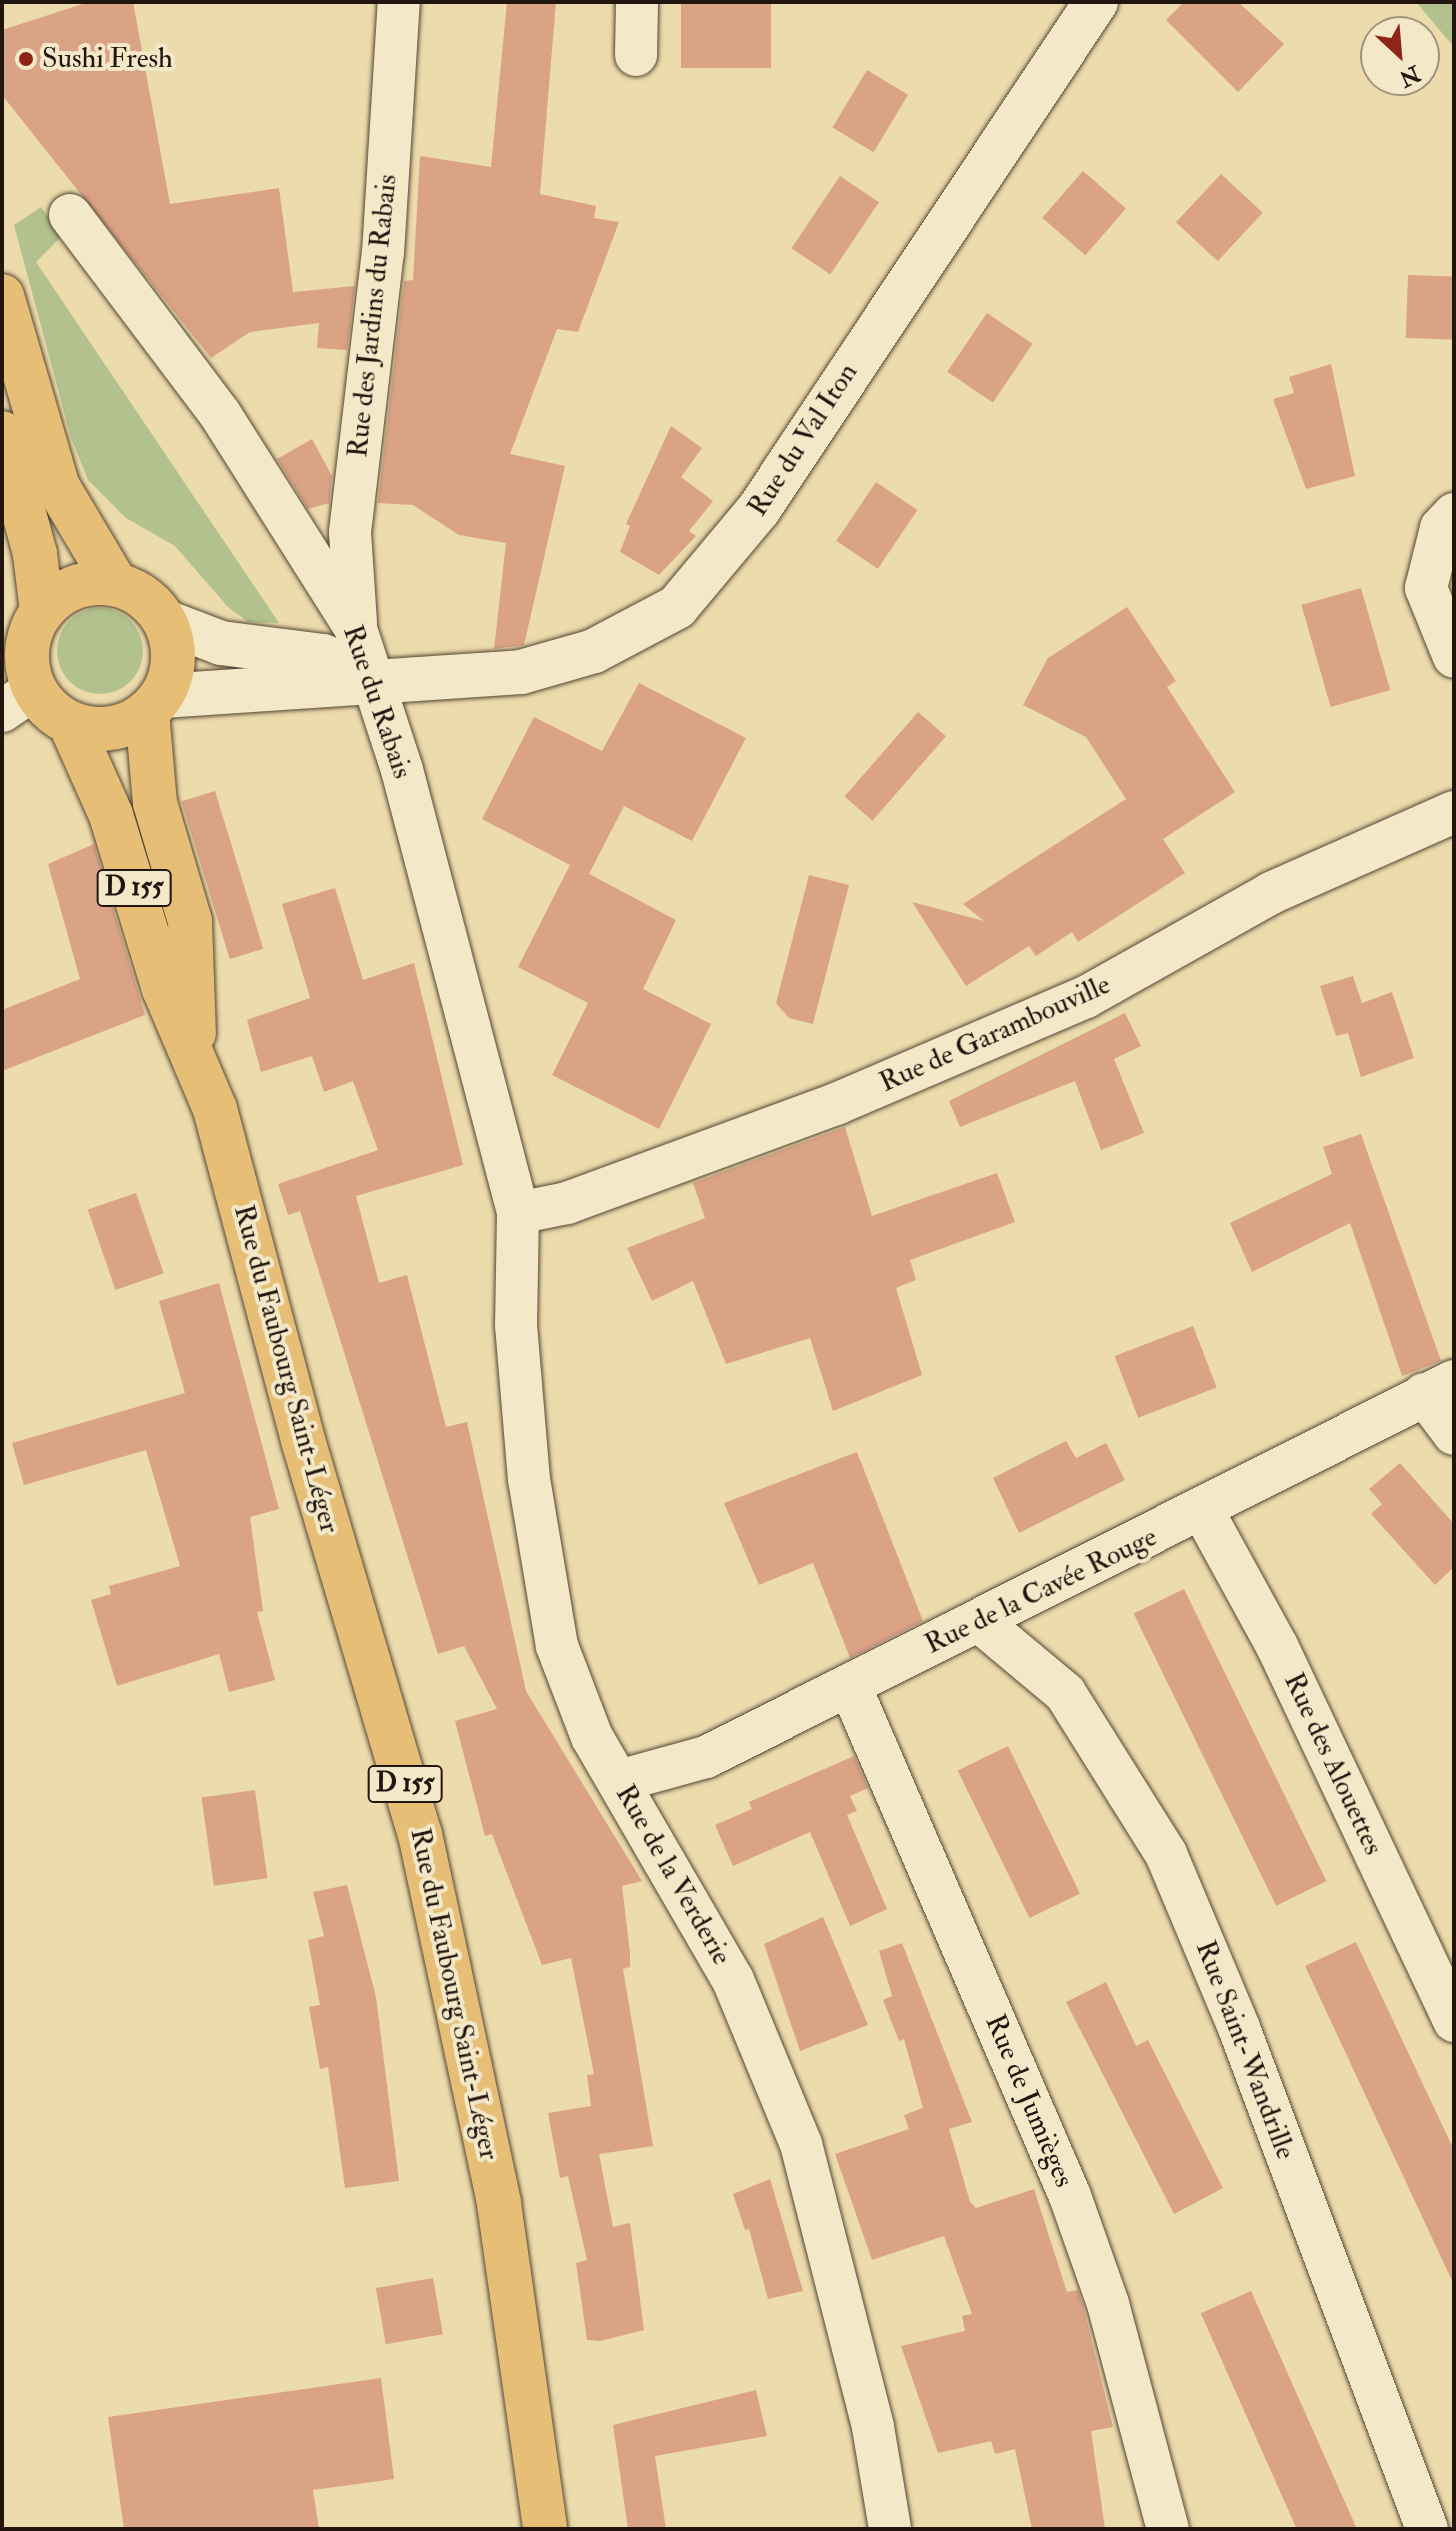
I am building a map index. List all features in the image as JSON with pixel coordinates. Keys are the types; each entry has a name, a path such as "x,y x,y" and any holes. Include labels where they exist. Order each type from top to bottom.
{"main road":[{"path":"2,296 58,487 115,583"},
{"path":"2,433 35,554 42,612"},
{"path":"88,583 115,583 145,597 166,622 174,647 172,673 155,704 124,725 97,729 70,723 50,709 18,700 27,663 29,636 42,612 62,593 88,583"},
{"name":"Rue du Faubourg Saint-Léger","path":"155,704 155,803 190,921 194,1055"},
{"name":"Rue du Faubourg Saint-Léger","path":"70,723 111,815 164,989 215,1109 303,1440 420,1834 499,2204 545,2529"}],"street":[{"name":"Rue des Jardins du Rabais","path":"356,629 350,532 383,253 399,2"},
{"path":"636,55 637,2"},
{"name":"Rue du Val Iton","path":"155,704 374,678 521,672 594,651 677,607 759,509 1096,2"},
{"name":"Rue du Rabais","path":"70,215 220,414 356,629 374,678 518,1213"},
{"path":"1454,514 1441,528 1426,588 1454,657"},
{"name":"Rue du Val Iton","path":"166,622 221,643 323,656 374,678"},
{"name":"Rue de Garambouville","path":"518,1213 567,1203 836,1104 1086,997 1271,893 1454,812"},
{"name":"Rue de la Verderie","path":"518,1213 516,1325 529,1479 557,1646 592,1737 733,1980 801,2144 873,2427 890,2529"},
{"path":"1439,1388 1454,1434"},
{"name":"Rue de la Cavée Rouge","path":"619,1781 706,1757 1203,1511 1439,1388"},
{"name":"Rue des Alouettes","path":"1203,1511 1277,1646 1454,2021"},
{"name":"Rue Saint-Wandrille","path":"979,1621 1065,1693 1166,1854 1239,2028 1427,2529"},
{"name":"Rue de Jumièges","path":"850,1686 1070,2196 1108,2304 1168,2529"}],"green space":[{"path":"1416,2 1454,2 1454,47 1440,30 1440,16 1428,16"},
{"path":"41,207 62,236 36,262 279,623 248,622 228,607 175,546 126,518 88,480 71,438 14,225"},
{"path":"100,608 124,615 136,627 143,651 136,675 124,687 100,694 76,687 64,675 57,651 64,627 76,615"}],"building":[{"path":"89,2 133,2 170,204 279,188 293,292 355,286 347,350 317,348 319,323 250,332 211,358 2,95 2,30"},
{"path":"507,2 556,2 540,194 596,206 594,218 619,222 578,332 557,329 510,454 565,466 524,645 494,649 506,543 459,535 413,505 378,503 404,281 413,280 420,156 491,167"},
{"path":"681,2 771,2 771,68 681,68"},
{"path":"1184,2 1238,2 1284,44 1238,92 1166,20"},
{"path":"867,70 908,95 874,152 832,127"},
{"path":"1083,171 1126,208 1085,255 1042,218"},
{"path":"1221,174 1263,213 1218,261 1176,222"},
{"path":"840,176 879,202 830,274 791,248"},
{"path":"1408,275 1454,277 1452,340 1406,338"},
{"path":"987,313 1033,344 993,403 947,372"},
{"path":"1331,364 1355,476 1306,489 1273,399 1294,393 1289,377"},
{"path":"671,426 702,448 681,477 713,501 689,531 696,536 659,575 620,552 630,526 626,524"},
{"path":"312,439 332,476 329,503 308,509 277,459"},
{"path":"876,482 917,510 878,569 836,541"},
{"path":"1361,588 1390,690 1331,707 1301,605"},
{"path":"1127,607 1176,681 1167,687 1235,792 1163,839 1185,873 1078,942 1072,932 1036,956 1029,946 966,986 912,902 984,921 963,904 1126,799 1086,737 1023,705 1048,658"},
{"path":"639,683 746,738 692,841 624,806 589,874 676,920 643,989 711,1024 659,1129 552,1075 588,1003 518,967 570,865 482,819 534,717 602,751"},
{"path":"918,712 946,736 872,821 845,797"},
{"path":"215,791 263,949 230,959 182,801"},
{"path":"94,844 145,1015 2,1071 2,1010 80,979 48,864"},
{"path":"809,875 849,885 813,1024 789,1018 776,1003"},
{"path":"335,888 363,980 414,963 463,1165 356,1196 379,1283 407,1275 446,1427 467,1422 526,1691 642,1881 622,1886 630,1953 630,1967 623,1969 653,2146 599,2154 613,2227 630,2223 644,2330 600,2341 587,2340 576,2263 587,2260 568,2176 560,2178 548,2113 591,2106 587,2075 594,2074 571,1958 542,1965 492,1834 485,1836 455,1721 497,1709 464,1646 438,1654 300,1211 288,1215 278,1184 378,1150 353,1081 324,1092 312,1056 261,1072 247,1020 310,998 282,904"},
{"path":"1353,976 1362,1003 1392,992 1414,1058 1361,1077 1348,1033 1336,1036 1320,986"},
{"path":"1125,1013 1141,1046 1114,1059 1144,1133 1101,1150 1075,1081 960,1127 949,1101"},
{"path":"845,1127 872,1216 997,1173 1015,1222 910,1260 916,1280 896,1288 922,1375 833,1411 810,1338 726,1364 693,1281 652,1301 627,1248 705,1218 693,1183"},
{"path":"1361,1134 1441,1361 1402,1376 1350,1223 1252,1272 1230,1223 1332,1174 1323,1147"},
{"path":"136,1193 164,1273 115,1290 88,1210"},
{"path":"219,1283 279,1509 250,1517 263,1611 257,1612 275,1680 229,1692 219,1654 117,1686 91,1600 111,1594 109,1586 180,1566 146,1450 24,1485 12,1443 185,1393 159,1301"},
{"path":"1193,1326 1217,1388 1138,1418 1115,1356"},
{"path":"1066,1441 1076,1458 1106,1443 1125,1480 1019,1533 993,1478"},
{"path":"857,1452 923,1621 850,1658 813,1563 759,1585 724,1503"},
{"path":"1400,1463 1454,1524 1454,1567 1435,1585 1371,1514 1382,1504 1369,1489"},
{"path":"1184,1589 1326,1881 1276,1906 1134,1614"},
{"path":"1008,1746 1080,1893 1030,1918 958,1771"},
{"path":"854,1756 868,1788 850,1796 857,1811 847,1815 887,1909 850,1926 810,1832 733,1866 715,1825 752,1809 749,1802"},
{"path":"255,1790 267,1878 214,1886 202,1798"},
{"path":"347,1885 376,1997 399,2181 345,2188 328,2067 320,2069 309,2007 320,2005 308,1940 324,1936 313,1892"},
{"path":"823,1917 868,2025 800,2051 764,1944"},
{"path":"1356,1942 1454,2150 1454,2285 1305,1966"},
{"path":"902,1943 972,2122 949,2129 970,2202 976,2208 1034,2189 1067,2292 1078,2290 1113,2427 1091,2431 1105,2529 1032,2529 1015,2449 995,2454 991,2441 938,2453 901,2346 965,2331 962,2316 972,2314 944,2236 872,2260 835,2154 909,2129 904,2115 923,2108 904,2039 899,2041 883,2000 892,1996 879,1951"},
{"path":"1106,1982 1136,2046 1148,2040 1223,2188 1174,2214 1066,2002"},
{"path":"770,2179 803,2291 768,2299 749,2229 745,2230 733,2194"},
{"path":"433,2278 443,2334 386,2344 376,2288"},
{"path":"1251,2291 1357,2529 1297,2529 1201,2313"},
{"path":"381,2378 394,2479 313,2490 319,2529 124,2529 108,2417"},
{"path":"756,2390 767,2436 655,2456 666,2529 628,2529 613,2425"}],"place":[{"name":"Sushi Fresh","path":"26,59"}]}
